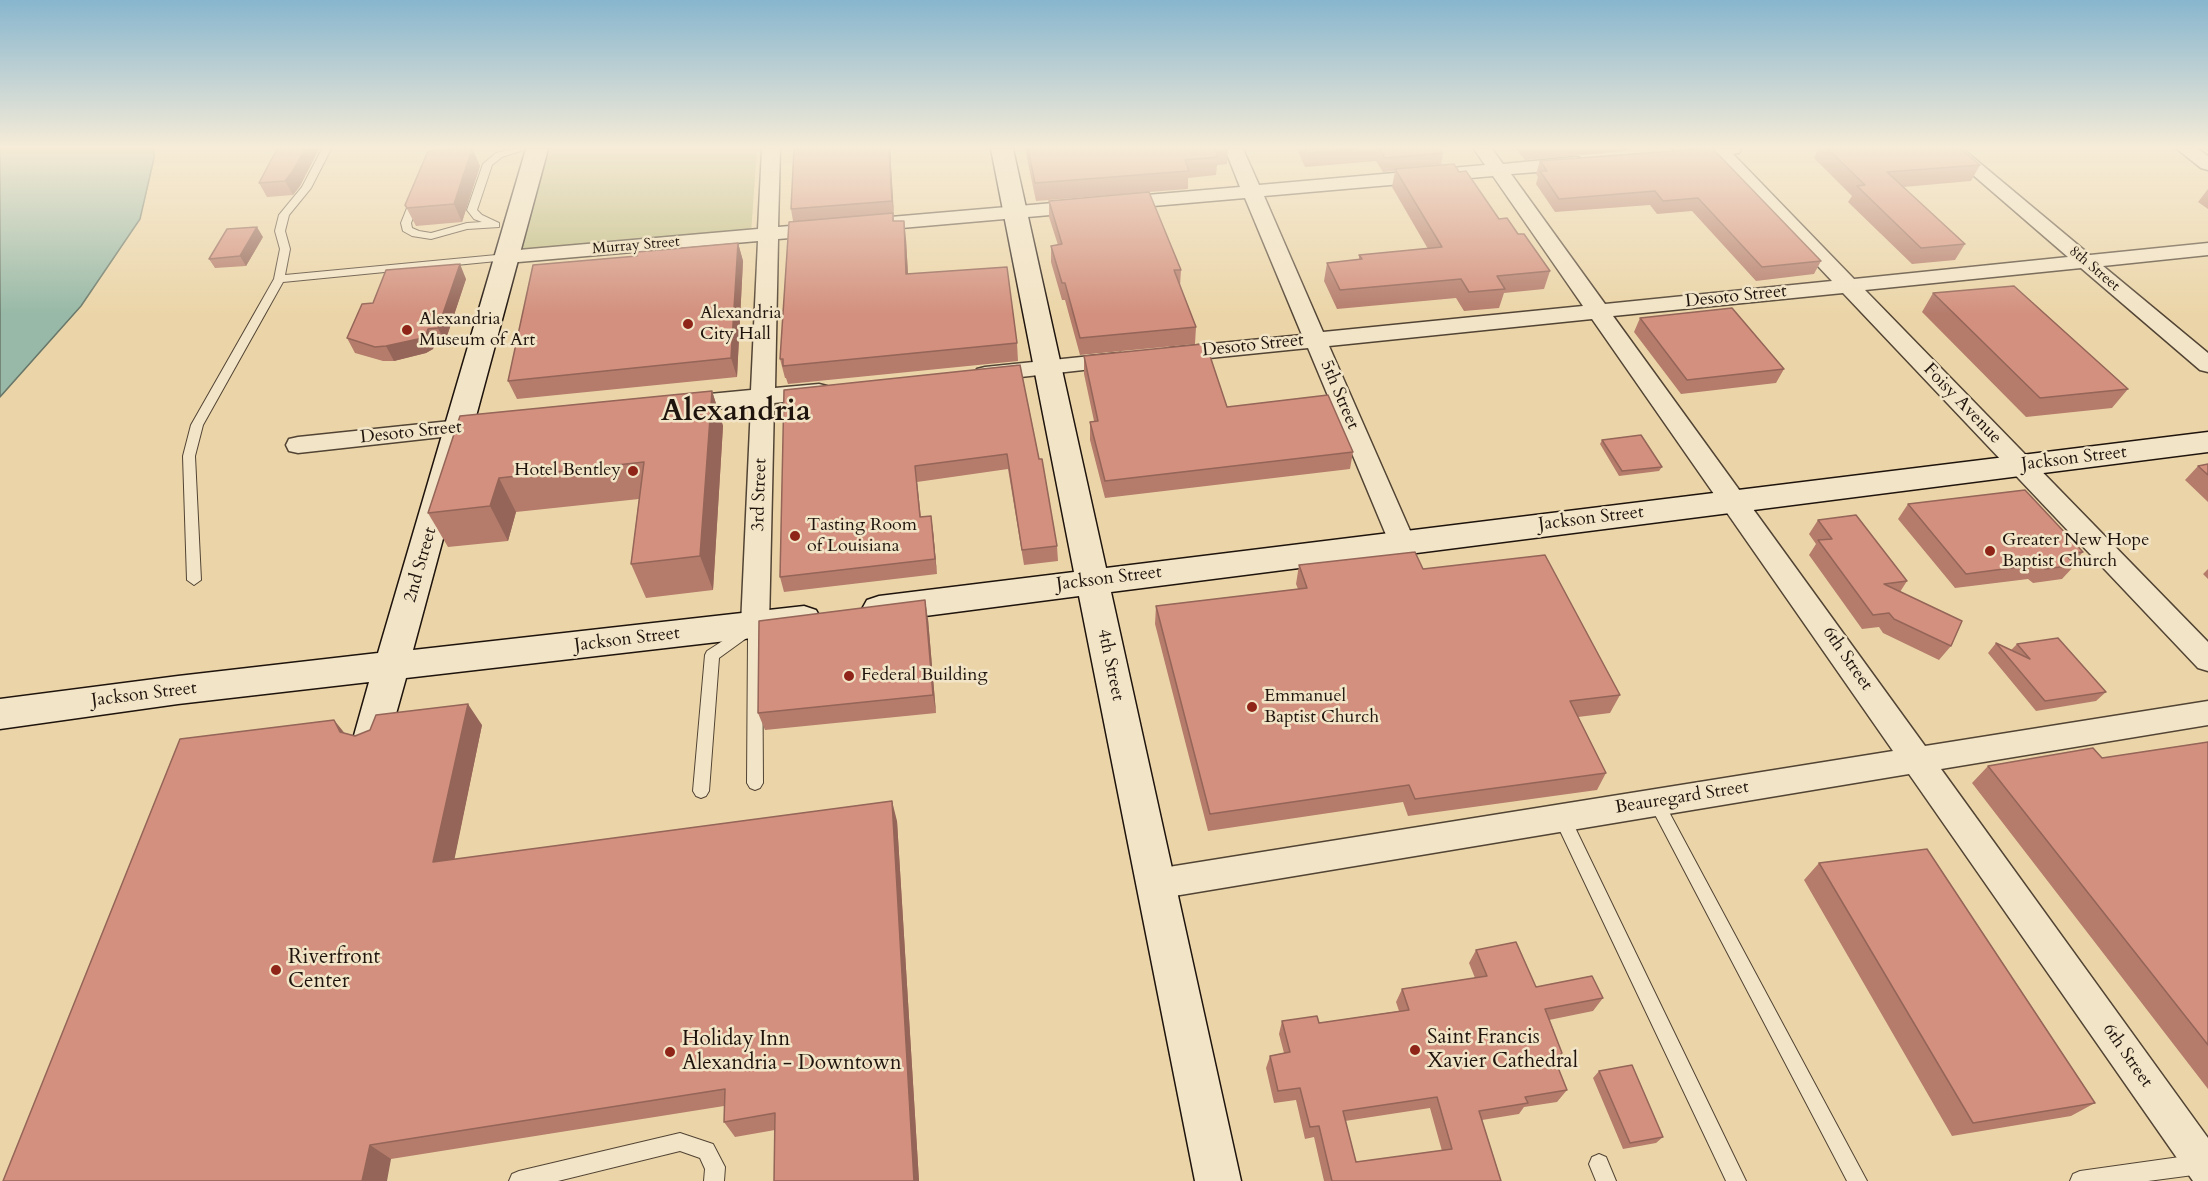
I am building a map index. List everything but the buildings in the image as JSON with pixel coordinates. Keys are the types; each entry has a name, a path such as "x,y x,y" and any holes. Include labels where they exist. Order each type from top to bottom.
{"main road":[{"name":"2nd Street","path":"371,739 460,428 505,238 517,204"},
{"name":"4th Street","path":"1014,204 1218,1181"},
{"name":"Jackson Street","path":"5,713 189,689 755,625 2208,442"}],"street":[{"name":"3rd Street","path":"755,625 769,204"},
{"name":"Murray Street","path":"505,238 768,234 1105,204"},
{"name":"5th Street","path":"1258,204 1402,542"},
{"name":"6th Street","path":"1523,204 2206,1166"},
{"name":"Foisy Avenue","path":"1773,204 1848,286 2208,660"},
{"name":"8th Street","path":"2017,204 2208,365"},
{"name":"Desoto Street","path":"965,376 2208,249"},
{"path":"658,407 846,388"},
{"name":"Desoto Street","path":"298,445 506,423"},
{"name":"Beauregard Street","path":"1156,884 2208,713"}],"lane":[{"path":"194,580 189,456 197,425 279,279 285,249 280,231 284,215 293,204"},
{"path":"413,204 406,224 407,229 416,234 431,236 467,226 505,238"},
{"path":"474,204 472,210 474,214 505,238"},
{"path":"279,279 505,238"},
{"path":"755,625 755,783"},
{"path":"700,791 712,655 755,625"},
{"path":"1656,802 1857,1181"},
{"path":"1562,818 1736,1181"},
{"path":"519,1181 680,1142 706,1150 715,1167 714,1181"},
{"path":"2080,1181 2206,1166"}],"shaded area":[{"path":"0,204 143,204 140,219 81,306 0,397"},
{"path":"531,204 753,204 751,233 511,255 527,222"}],"place":[{"name":"Alexandria City Hall","path":"688,324"},
{"name":"Alexandria Museum of Art","path":"407,330"},
{"name":"Hotel Bentley","path":"633,471"},
{"name":"Tasting Room of Louisiana","path":"795,536"},
{"name":"Greater New Hope Baptist Church","path":"1990,551"},
{"name":"Federal Building","path":"849,676"},
{"name":"Emmanuel Baptist Church","path":"1252,707"},
{"name":"Riverfront Center","path":"276,970"},
{"name":"Saint Francis Xavier Cathedral","path":"1415,1050"},
{"name":"Holiday Inn Alexandria - Downtown","path":"670,1052"}],"district":[{"name":"Alexandria","path":"736,413"}]}
